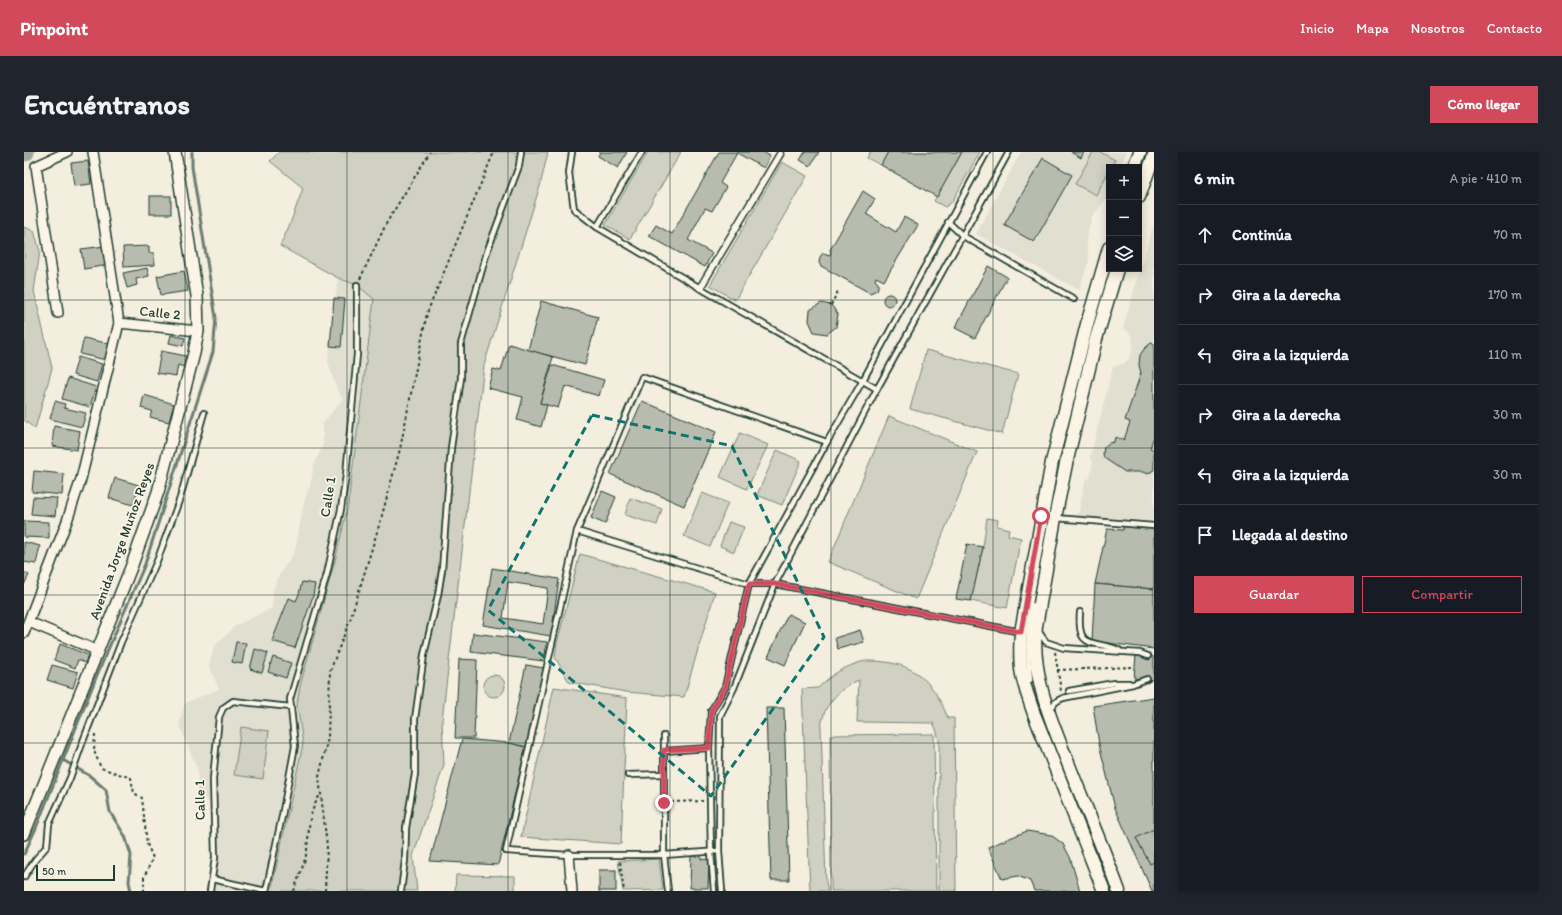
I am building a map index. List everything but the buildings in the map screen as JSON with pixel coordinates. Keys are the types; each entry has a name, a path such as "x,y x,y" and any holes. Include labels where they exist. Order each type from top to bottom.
{"main road":[{"path":"1135,164 1140,152"},
{"path":"1142,189 1154,155"},
{"path":"1104,891 1026,691 1021,670 1021,632 1052,462 1065,406 1106,258"},
{"path":"1116,272 1096,339 1054,518 1036,626 1035,651 1044,703 1119,891"},
{"path":"1041,516 1054,518"}],"street":[{"path":"58,313 36,166 67,152"},
{"path":"24,633 67,521 81,479 119,323 93,152"},
{"name":"Avenida Jorge Muñoz Reyes","path":"24,834 132,565 158,492 188,379 198,331 197,296 175,152"},
{"path":"700,288 779,152"},
{"name":"Calle 2","path":"119,323 198,331"},
{"path":"29,622 98,651"},
{"path":"569,855 572,891"}],"lane":[{"path":"401,891 405,860 406,828 415,774 415,719 424,655 438,596 442,570 451,448 461,378 461,344 487,252 519,166 521,152"},
{"path":"572,152 568,173 574,209 597,227 862,382 877,389"},
{"path":"597,227 642,152"},
{"path":"714,891 711,852 709,748 711,711 725,687 749,584 827,442 862,382 987,152"},
{"path":"722,891 719,851 720,716 734,688 775,584 877,389 1010,152"},
{"path":"948,222 963,236 1074,299"},
{"name":"Calle 1","path":"266,891 295,746 290,699 327,574 341,509 346,475 357,354 357,285"},
{"path":"719,851 664,854 569,855 506,851 577,531 642,377 827,442"},
{"path":"24,877 35,860 47,846 49,824 70,778 121,642 157,561 180,498 204,413"},
{"path":"1054,518 1154,526"},
{"path":"577,531 749,584 775,584 1021,632"},
{"path":"1030,680 1028,661 1028,626 1037,573 1034,556"},
{"path":"1080,612 1080,633 1084,640 1122,652"},
{"path":"1036,626 1046,642 1064,648 1140,653 1148,656"},
{"path":"1051,720 1051,712 1057,700 1133,684 1147,679"},
{"path":"1069,691 1114,682 1133,684"},
{"name":"Calle 1","path":"210,891 216,858 212,779 219,717 222,708 233,701 291,707"},
{"path":"664,736 664,854 668,891"},
{"path":"664,750 709,748"},
{"path":"628,775 664,774"},
{"path":"212,879 266,891"}],"path":[{"path":"357,285 387,222 430,152"},
{"path":"325,891 327,846 319,776 328,738 330,671 350,620 381,519 400,449 427,313 494,152"},
{"path":"831,305 839,289"},
{"path":"1055,645 1057,670 1063,698"},
{"path":"1057,670 1135,667"},
{"path":"95,728 94,751 101,768 131,778 134,793 142,798 147,844 153,858 144,877 144,891"},
{"path":"294,891 307,851 309,820 313,806 321,794"},
{"path":"664,803 710,801"},
{"path":"618,855 624,891"}],"highlighted area":[{"path":"592,415 732,446 824,637 711,796 488,610"}],"shaded area":[{"path":"279,152 548,152 540,186 484,365 442,720 444,765 413,856 417,891 271,891 303,744 297,704 300,686 336,557 348,505 374,299 357,285 338,278 280,246 303,188 270,161"},
{"path":"648,152 681,152 630,239 605,225"},
{"path":"870,152 888,152 881,165 867,158"},
{"path":"962,152 980,152 952,202 945,207 934,201"},
{"path":"1021,152 1126,152 1121,164 1106,164 1106,200 1092,216 1086,238 1089,260 1079,290 976,234"},
{"path":"1093,152 1100,152 1115,160 1113,164 1106,164 1106,177 1096,195 1075,184"},
{"path":"782,162 807,176 735,300 710,285"},
{"path":"1154,223 1154,521 1078,516 1085,481 1090,478 1093,462 1090,458 1113,367 1125,363 1132,352 1132,337 1129,332 1123,328 1140,272 1142,272 1142,264"},
{"path":"24,227 34,231 40,251 34,291 52,368 35,429 24,420"},
{"path":"338,278 357,285 374,299 348,505 336,557 300,686 297,704 303,744 271,891 205,891 212,858 209,802 197,791 198,771 179,724 185,703 219,689 209,666 214,647 235,626 272,608 273,590 279,576 295,551 304,502 311,482 314,465 323,445 323,423 343,399 337,389 328,362"},
{"path":"926,350 1018,374 1002,434 910,409"},
{"path":"889,416 977,452 916,599 828,562"},
{"path":"740,433 768,445 747,489 720,477"},
{"path":"777,450 801,461 782,505 757,495"},
{"path":"702,493 728,503 710,547 684,536"},
{"path":"630,498 662,509 657,525 625,515"},
{"path":"987,518 998,520 997,526 1009,529 1008,535 1021,538 1007,608 971,601 983,547"},
{"path":"729,522 744,527 734,552 720,546"},
{"path":"580,554 715,592 684,697 626,692 569,682 555,657 557,643"},
{"path":"864,661 880,661 894,664 917,673 934,691 948,718 954,718 956,891 939,891 939,740 936,729 933,723 857,722 859,680 849,685 835,697 825,711 821,727 826,882 828,891 810,891 802,689 818,688 839,671"},
{"path":"494,675 502,678 505,686 502,694 494,697 486,694 483,686 486,678"},
{"path":"554,687 627,698 621,844 521,837"},
{"path":"241,727 269,731 263,779 234,775"},
{"path":"934,734 936,891 831,891 830,735"},
{"path":"659,859 663,890 623,891 618,861"},
{"path":"456,875 515,876 515,891 455,891"}],"waterway":[{"path":"24,854 36,828 97,675 145,564 213,352 216,318 192,167 192,152"},
{"path":"63,760 90,776 106,790 110,812 125,836 131,855 129,882 131,891"}],"route":[{"path":"664,803 664,750 709,748 711,711 725,687 749,584 775,584 1021,632 1041,516"}]}
